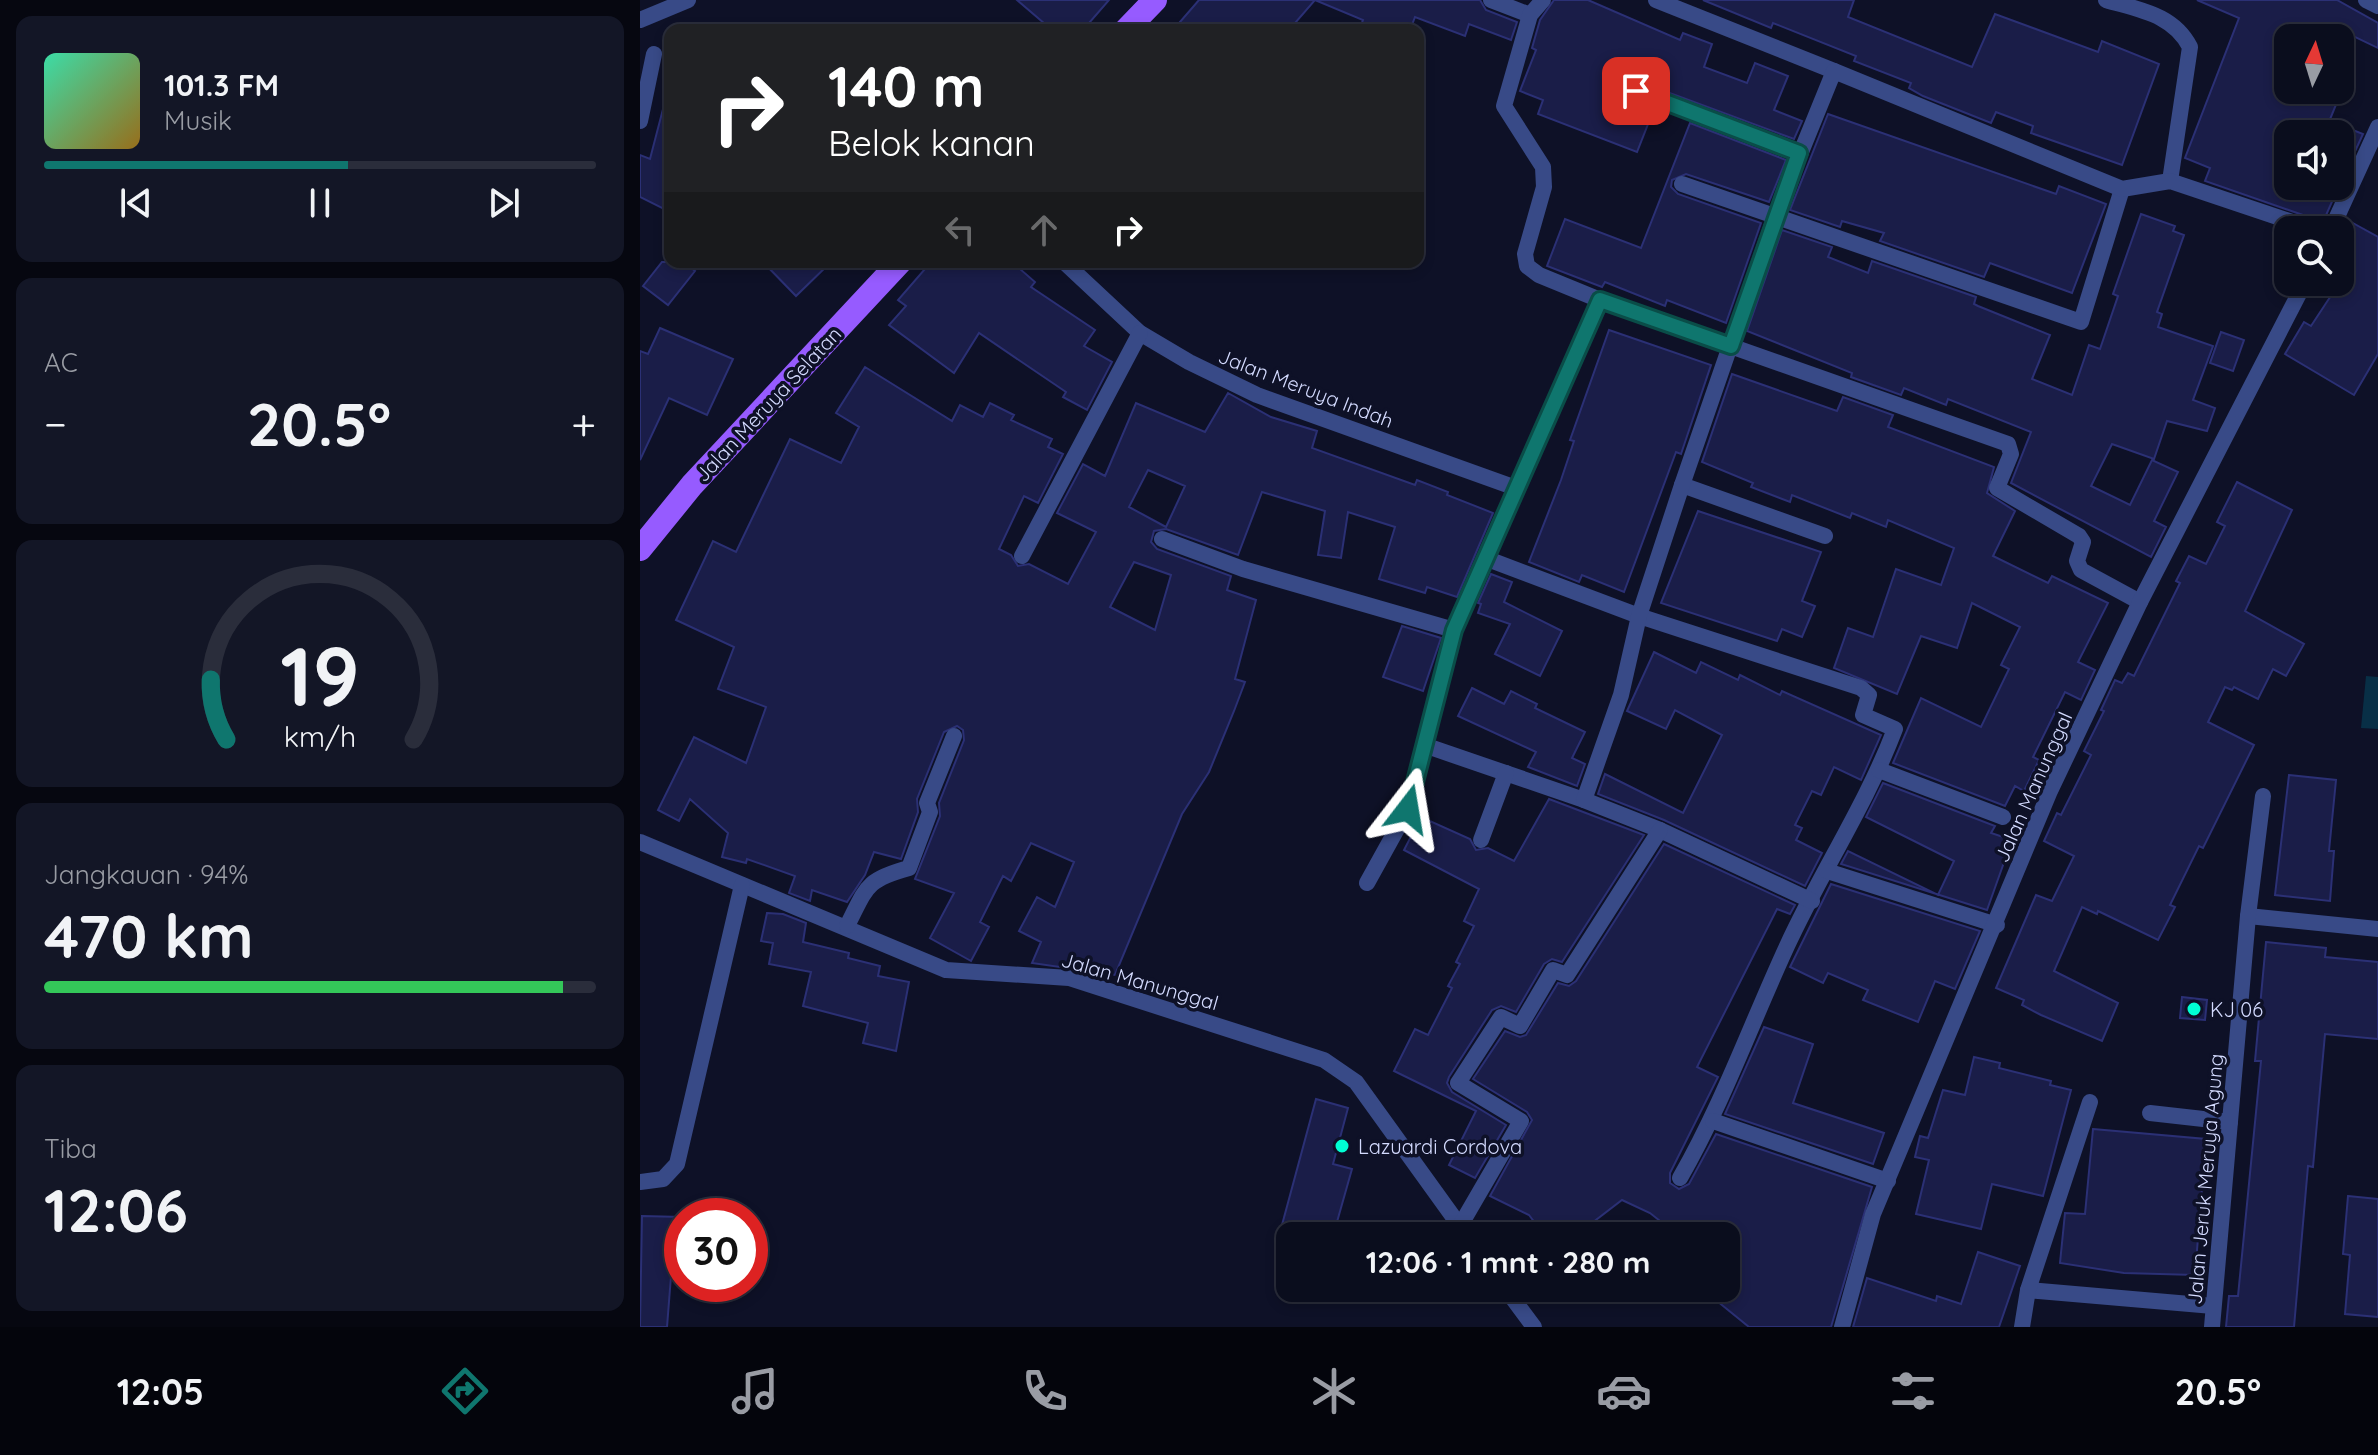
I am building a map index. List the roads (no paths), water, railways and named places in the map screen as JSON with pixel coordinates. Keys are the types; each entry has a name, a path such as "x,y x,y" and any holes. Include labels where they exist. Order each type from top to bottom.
{"main road":[{"path":"1132,24 1155,0"},
{"name":"Jalan Meruya Selatan","path":"640,549 692,485 894,268"}],"street":[{"path":"640,20 688,0"},
{"path":"1491,0 1530,15"},
{"path":"1543,0 1530,15 1504,106 1543,167 1544,187 1525,254 1527,266 1539,275 1600,300 2008,444 2011,454 1997,488 2079,536 2083,542 2077,561 2081,570 2140,602"},
{"path":"1656,0 2122,189 2170,181 2274,216"},
{"path":"2106,0 2167,19 2182,32 2190,47 2170,181"},
{"path":"2366,0 2378,6"},
{"path":"640,121 654,54"},
{"path":"1584,800 1621,695 1639,616 1682,485 1775,216 1834,71"},
{"path":"1636,91 1799,153"},
{"path":"2337,216 2378,127"},
{"path":"1682,184 2081,322 2122,189"},
{"name":"Jalan Meruya Indah","path":"1070,268 1140,333 1189,362 1257,395 1516,488"},
{"name":"Jalan Manunggal","path":"1842,1327 1853,1275 1888,1181 1997,925 2050,791 2140,602 2298,296"},
{"path":"1367,883 1408,809 1454,630 1600,300"},
{"path":"1022,556 1140,333"},
{"path":"1682,485 1825,536"},
{"path":"1162,539 1243,569 1454,630"},
{"path":"1485,558 1639,616 1861,688 1869,695 1863,715 1895,729 1879,770 1788,944 1713,1121 1680,1178"},
{"path":"847,926 869,884 879,876 909,868 930,812 927,803 954,736"},
{"path":"1424,745 1584,800 1660,830 1812,901"},
{"path":"1879,770 2003,817"},
{"path":"1481,840 1506,773"},
{"name":"Jalan Jeruk Meruya Agung","path":"2212,1327 2248,916 2263,796"},
{"path":"1469,1222 1521,1121 1458,1083 1501,1017 1520,1026 1553,970 1567,975 1660,830"},
{"name":"Jalan Manunggal","path":"640,842 946,970 1069,978 1324,1060 1356,1082 1457,1222"},
{"path":"1827,871 1997,925"},
{"path":"640,1182 663,1179 677,1164 742,885"},
{"path":"2248,916 2378,929"},
{"path":"2022,1327 2028,1290 2090,1102"},
{"path":"2150,1113 2230,1122"},
{"path":"1713,1121 1888,1181"},
{"path":"2028,1290 2213,1306"},
{"path":"1515,1302 1534,1327"}],"water":[{"path":"2366,676 2378,677 2378,729 2361,728"}],"place":[{"name":"KJ 06","path":"2194,1009"},
{"name":"Lazuardi Cordova","path":"1342,1146"}]}
